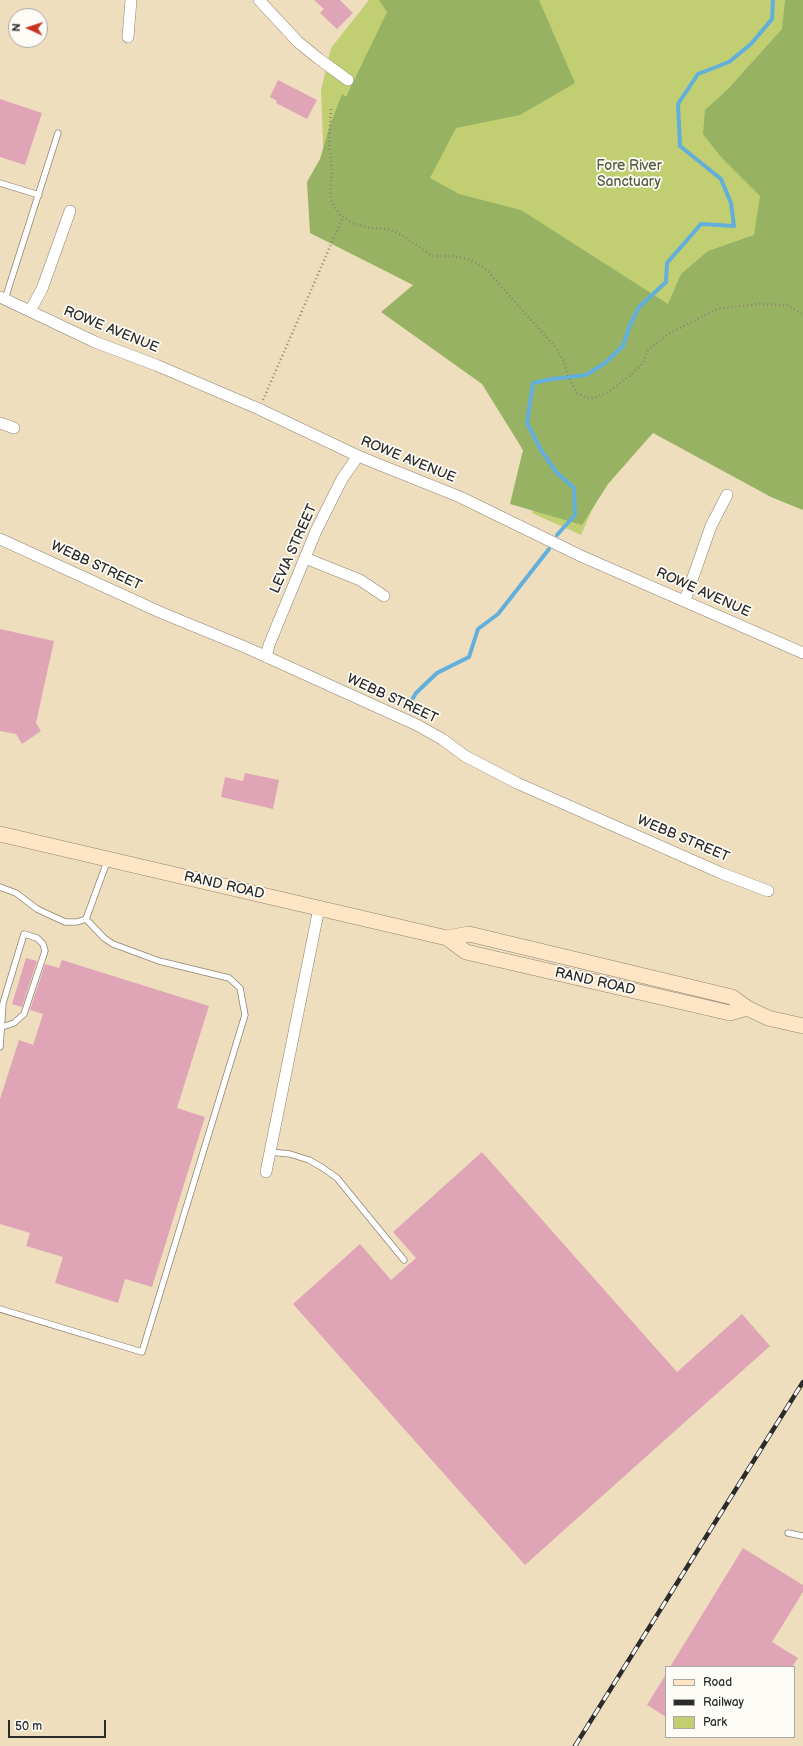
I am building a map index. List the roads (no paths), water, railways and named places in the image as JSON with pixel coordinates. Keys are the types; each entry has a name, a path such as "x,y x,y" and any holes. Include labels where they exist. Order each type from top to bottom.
{"main road":[{"name":"RAND ROAD","path":"0,834 447,938 466,952 730,1013 747,1008 768,1018 803,1026"}],"street":[{"path":"128,37 131,0"},
{"path":"259,0 298,42 348,80"},
{"path":"30,311 42,289 70,211"},
{"name":"ROWE AVENUE","path":"3,298 95,342 156,364 259,409 358,456 460,497 581,556 685,600 803,653"},
{"path":"0,423 14,428"},
{"name":"LEVIA STREET","path":"266,657 269,645 316,531 342,479 358,456"},
{"path":"685,600 711,526 726,494"},
{"name":"WEBB STREET","path":"0,539 162,613 266,657 417,725 442,739 465,756 517,783 721,873 768,891"},
{"path":"305,558 360,580 384,596"},
{"path":"266,1172 319,908"}],"lane":[{"path":"3,298 39,195 58,133"},
{"path":"0,183 39,195"},
{"path":"86,919 108,859"},
{"path":"0,887 16,893 36,909 65,922 77,922 86,919"},
{"path":"0,1309 142,1352 245,1015 240,988 229,978 159,961 113,944 104,938 86,919"},
{"path":"0,1047 3,1003 24,934 37,938 43,944 44,952 24,1014 14,1023 2,1027"},
{"path":"270,1152 290,1154 309,1160 337,1178 404,1260"},
{"path":"788,1533 803,1536"}],"waterway":[{"path":"557,535 575,515 574,488 556,472 541,450 527,423 533,383 586,375 605,363 623,346 630,325 639,307 666,282 667,263 701,224 734,226 731,203 721,179 680,146 678,104 698,74 729,62 751,44 772,19 773,0"},
{"path":"409,705 416,693 437,673 469,657 478,629 498,614 549,549"}],"railway":[{"path":"575,1746 803,1382"}],"park label":[{"name":"Fore River Sanctuary","path":"629,174"}]}
